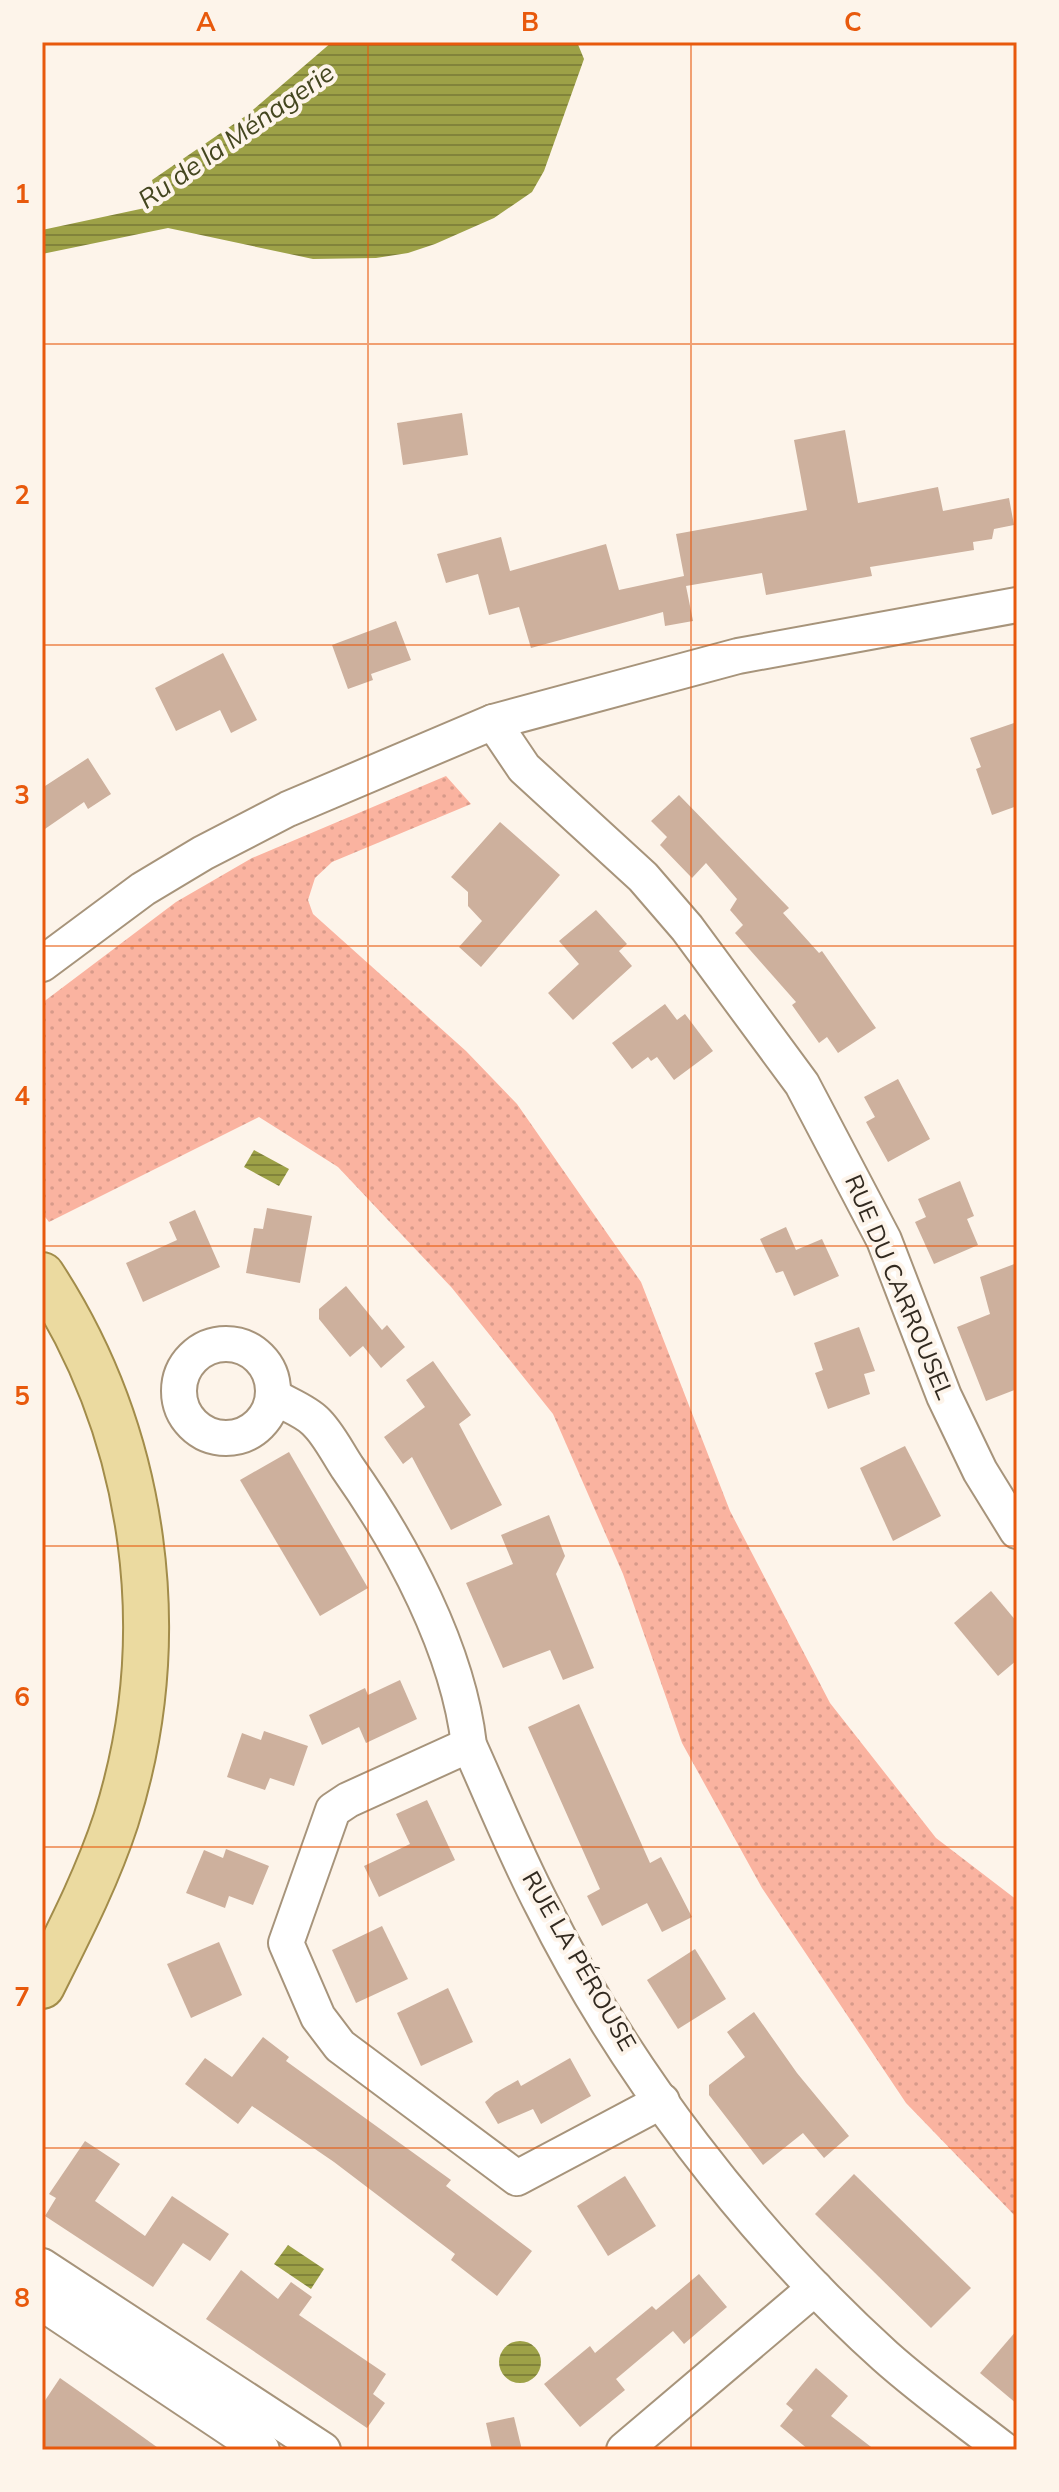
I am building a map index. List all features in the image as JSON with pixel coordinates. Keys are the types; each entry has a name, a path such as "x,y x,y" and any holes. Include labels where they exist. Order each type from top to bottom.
{"main road":[{"path":"42,1275 99,1377 111,1412 136,1506 147,1610 144,1682 126,1785 103,1855 42,1986"}],"street":[{"path":"42,964 143,889 203,853 288,809 493,722 738,656 1017,605"},
{"name":"RUE DU CARROUSEL","path":"493,722 524,768 643,877 687,928 802,1084 884,1240 944,1396 980,1471 1017,1531"},
{"name":"RUE LA PÉROUSE","path":"273,1396 315,1421 394,1538 419,1584 440,1641 467,1722 469,1745 543,1907 599,2004 662,2101 731,2195 815,2288 886,2357 1004,2450"},
{"path":"469,1745 348,1800 333,1810 286,1943 318,2017 340,2046 517,2178 662,2101"},
{"path":"42,2266 323,2450"},
{"path":"624,2450 815,2288"},
{"path":"42,2303 262,2450"}],"shaded area":[{"path":"446,776 471,804 332,862 315,878 308,900 313,914 466,1051 517,1104 641,1282 730,1511 830,1703 936,1838 1017,1900 1017,2218 906,2103 762,1888 682,1743 623,1574 553,1414 452,1288 338,1167 259,1117 49,1222 42,1213 42,1003 176,902 252,858"}],"water":[{"name":"Ru de la Ménagerie","path":"332,42 577,42 584,59 544,171 532,192 494,218 435,244 408,253 376,258 313,259 168,228 42,254 42,230 159,205 152,180 247,115"},
{"path":"254,1150 289,1169 279,1186 244,1167"},
{"path":"288,2245 324,2269 311,2289 274,2264"},
{"path":"520,2341 535,2347 541,2362 535,2377 520,2383 505,2377 499,2362 505,2347"}],"building":[{"path":"462,413 468,455 403,465 397,423"},
{"path":"845,430 858,503 938,487 943,511 1009,498 1014,525 994,529 992,539 973,542 974,550 870,567 872,576 766,595 762,573 686,586 693,621 665,626 663,612 531,648 519,607 489,615 478,574 446,583 437,554 501,537 510,571 606,544 619,590 684,576 676,534 807,510 794,440"},
{"path":"396,621 411,660 371,674 373,680 348,689 332,645"},
{"path":"223,653 257,720 231,733 220,710 176,731 155,688"},
{"path":"1017,722 1017,806 992,815 976,769 981,767 970,738"},
{"path":"88,758 111,794 88,809 84,802 42,831 42,788"},
{"path":"679,795 789,908 783,913 819,953 822,951 876,1028 838,1053 827,1037 819,1043 792,1005 796,1002 735,933 743,925 730,910 737,899 706,863 692,878 660,845 667,837 651,821"},
{"path":"500,822 560,875 481,967 459,947 482,921 468,906 468,892 451,877"},
{"path":"596,910 627,944 619,951 632,966 573,1020 548,993 579,964 559,941"},
{"path":"665,1004 677,1020 685,1014 713,1051 674,1080 657,1057 651,1061 648,1057 632,1069 612,1043"},
{"path":"898,1079 930,1139 888,1162 866,1122 875,1117 864,1097"},
{"path":"960,1181 974,1216 967,1219 978,1245 934,1264 915,1222 926,1217 918,1199"},
{"path":"267,1208 312,1216 300,1283 246,1273 254,1228 263,1229"},
{"path":"195,1210 220,1267 143,1302 126,1263 177,1240 169,1222"},
{"path":"786,1227 796,1250 822,1239 839,1276 794,1296 783,1271 776,1273 760,1239"},
{"path":"1017,1263 1017,1389 986,1401 957,1327 990,1314 980,1277"},
{"path":"346,1286 382,1330 387,1325 405,1347 381,1368 363,1346 350,1357 319,1319 319,1309"},
{"path":"859,1327 875,1371 864,1374 870,1394 828,1409 815,1373 823,1370 814,1343"},
{"path":"433,1361 471,1415 459,1424 502,1505 451,1530 412,1457 403,1464 384,1437 425,1407 406,1380"},
{"path":"905,1446 941,1516 893,1541 860,1468"},
{"path":"289,1452 368,1588 320,1616 240,1480"},
{"path":"549,1515 565,1556 556,1574 594,1668 563,1680 550,1650 503,1668 466,1583 513,1564 501,1535"},
{"path":"991,1591 1017,1622 1017,1660 998,1676 954,1623"},
{"path":"400,1680 417,1719 366,1743 359,1727 322,1745 309,1715 365,1688 368,1695"},
{"path":"579,1704 650,1863 661,1857 692,1917 662,1932 647,1903 602,1926 587,1896 600,1889 528,1727"},
{"path":"264,1731 308,1746 294,1786 270,1778 265,1790 227,1777 242,1733 261,1740"},
{"path":"427,1800 455,1860 379,1897 364,1866 410,1844 396,1814"},
{"path":"226,1849 269,1866 253,1905 229,1896 225,1908 186,1893 204,1850 223,1858"},
{"path":"382,1926 408,1979 356,2003 332,1950"},
{"path":"219,1942 242,1995 191,2018 167,1964"},
{"path":"695,1949 726,1999 678,2029 647,1980"},
{"path":"448,1988 473,2042 421,2066 397,2013"},
{"path":"754,2012 797,2073 849,2136 824,2158 803,2133 763,2165 709,2095 709,2085 745,2057 727,2032"},
{"path":"263,2037 289,2057 286,2061 451,2180 446,2186 532,2251 497,2296 451,2260 455,2254 334,2162 252,2106 238,2124 185,2084 205,2058 232,2077"},
{"path":"570,2058 591,2096 541,2124 533,2109 498,2124 485,2102 518,2080 521,2086"},
{"path":"85,2141 120,2164 95,2201 145,2236 172,2196 229,2234 210,2261 183,2243 153,2287 45,2216 56,2198 49,2194"},
{"path":"854,2174 971,2288 931,2328 815,2214"},
{"path":"625,2176 656,2226 608,2256 577,2206"},
{"path":"241,2270 278,2299 291,2282 312,2297 299,2315 386,2374 373,2394 385,2403 367,2428 206,2319"},
{"path":"699,2274 727,2307 684,2344 673,2331 616,2379 625,2390 580,2427 544,2384 590,2346 595,2353 652,2306 656,2310"},
{"path":"1017,2330 1017,2404 980,2373"},
{"path":"816,2368 848,2396 831,2416 875,2450 809,2450 780,2426 793,2410 786,2404"},
{"path":"60,2378 161,2450 42,2450 42,2405"},
{"path":"514,2417 522,2450 492,2450 486,2423"}]}
